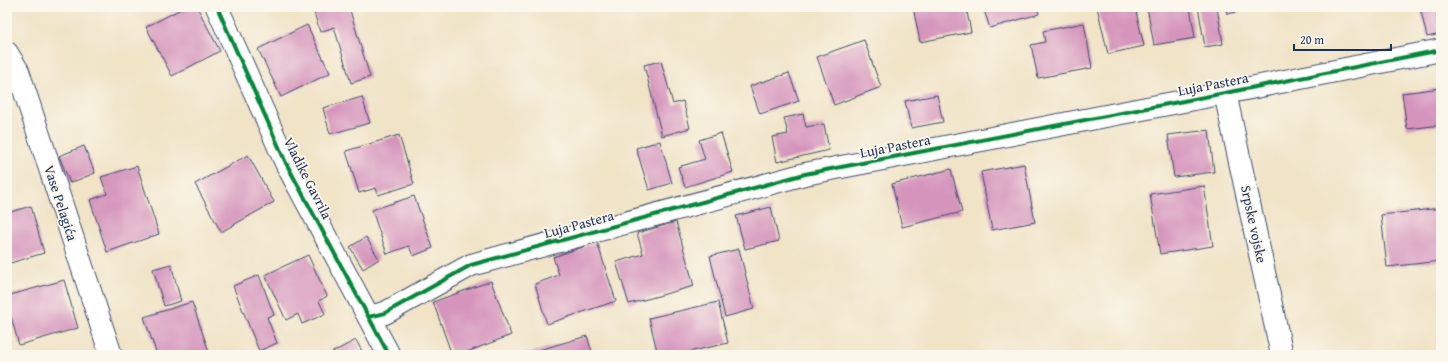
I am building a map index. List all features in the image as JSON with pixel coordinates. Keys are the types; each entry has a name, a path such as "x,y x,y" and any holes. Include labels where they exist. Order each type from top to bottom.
{"street":[{"name":"Vladike Gavrila","path":"217,7 286,163 389,355"},
{"name":"Luja Pastera","path":"369,318 385,313 471,265 805,174 1441,50"},
{"name":"Vase Pelagića","path":"7,52 18,71 111,355"},
{"name":"Srpske vojske","path":"1225,93 1282,355"}],"building":[{"path":"185,7 197,7 220,51 172,76 146,27"},
{"path":"321,7 349,7 370,77 351,83 334,27 320,32 313,9"},
{"path":"913,7 966,7 971,32 920,42"},
{"path":"983,7 1037,7 1039,14 990,28"},
{"path":"1097,7 1135,7 1144,46 1108,54"},
{"path":"1147,7 1190,7 1195,38 1154,45"},
{"path":"1198,7 1217,7 1223,44 1205,47"},
{"path":"1226,7 1256,7 1256,8 1227,14"},
{"path":"1420,7 1441,7 1441,34 1427,37"},
{"path":"1084,23 1092,68 1038,78 1031,45 1045,42 1043,31"},
{"path":"307,25 330,73 281,97 258,49"},
{"path":"864,40 881,87 834,105 817,57"},
{"path":"661,61 673,104 683,101 690,128 662,136 644,65"},
{"path":"789,73 799,101 760,114 750,86"},
{"path":"1441,88 1441,125 1407,129 1402,93"},
{"path":"937,95 943,122 911,128 905,101"},
{"path":"362,97 370,123 330,134 323,108"},
{"path":"803,114 806,127 824,124 829,150 777,162 772,137 788,134 784,118"},
{"path":"1209,130 1214,172 1174,177 1168,135"},
{"path":"721,133 733,172 685,187 678,167 705,159 699,140"},
{"path":"399,135 414,184 378,195 376,188 359,193 346,151"},
{"path":"660,141 672,183 649,190 636,148"},
{"path":"84,146 95,173 70,183 59,156"},
{"path":"248,155 274,202 221,232 195,184"},
{"path":"1024,164 1035,222 992,230 981,172"},
{"path":"137,166 159,234 107,252 90,200 107,194 101,177"},
{"path":"951,169 962,212 902,227 892,184"},
{"path":"1204,186 1213,246 1160,254 1150,194"},
{"path":"414,196 433,248 413,256 409,246 387,254 372,210"},
{"path":"31,206 44,253 7,264 7,213"},
{"path":"771,207 779,241 745,249 736,216"},
{"path":"1441,208 1441,261 1387,267 1381,215"},
{"path":"676,222 694,286 629,304 616,262 643,254 637,233"},
{"path":"366,237 379,259 363,269 350,247"},
{"path":"597,242 616,301 547,324 535,284 559,275 553,257"},
{"path":"739,249 754,309 725,317 710,256"},
{"path":"308,255 327,296 319,301 325,314 302,324 298,314 286,320 265,275"},
{"path":"171,264 181,301 164,306 153,269"},
{"path":"259,275 274,315 267,317 277,343 259,351 233,286"},
{"path":"64,280 78,328 19,345 7,303 7,296"},
{"path":"491,281 511,335 459,355 452,355 433,302"},
{"path":"192,302 210,355 157,355 144,317"},
{"path":"718,302 728,343 675,355 658,355 649,318"},
{"path":"587,336 593,355 522,355"},
{"path":"356,340 364,355 327,355"}],"cycle path":[{"path":"217,7 286,163 389,355"},
{"path":"369,317 385,313 471,265 805,174 1441,50"}]}
